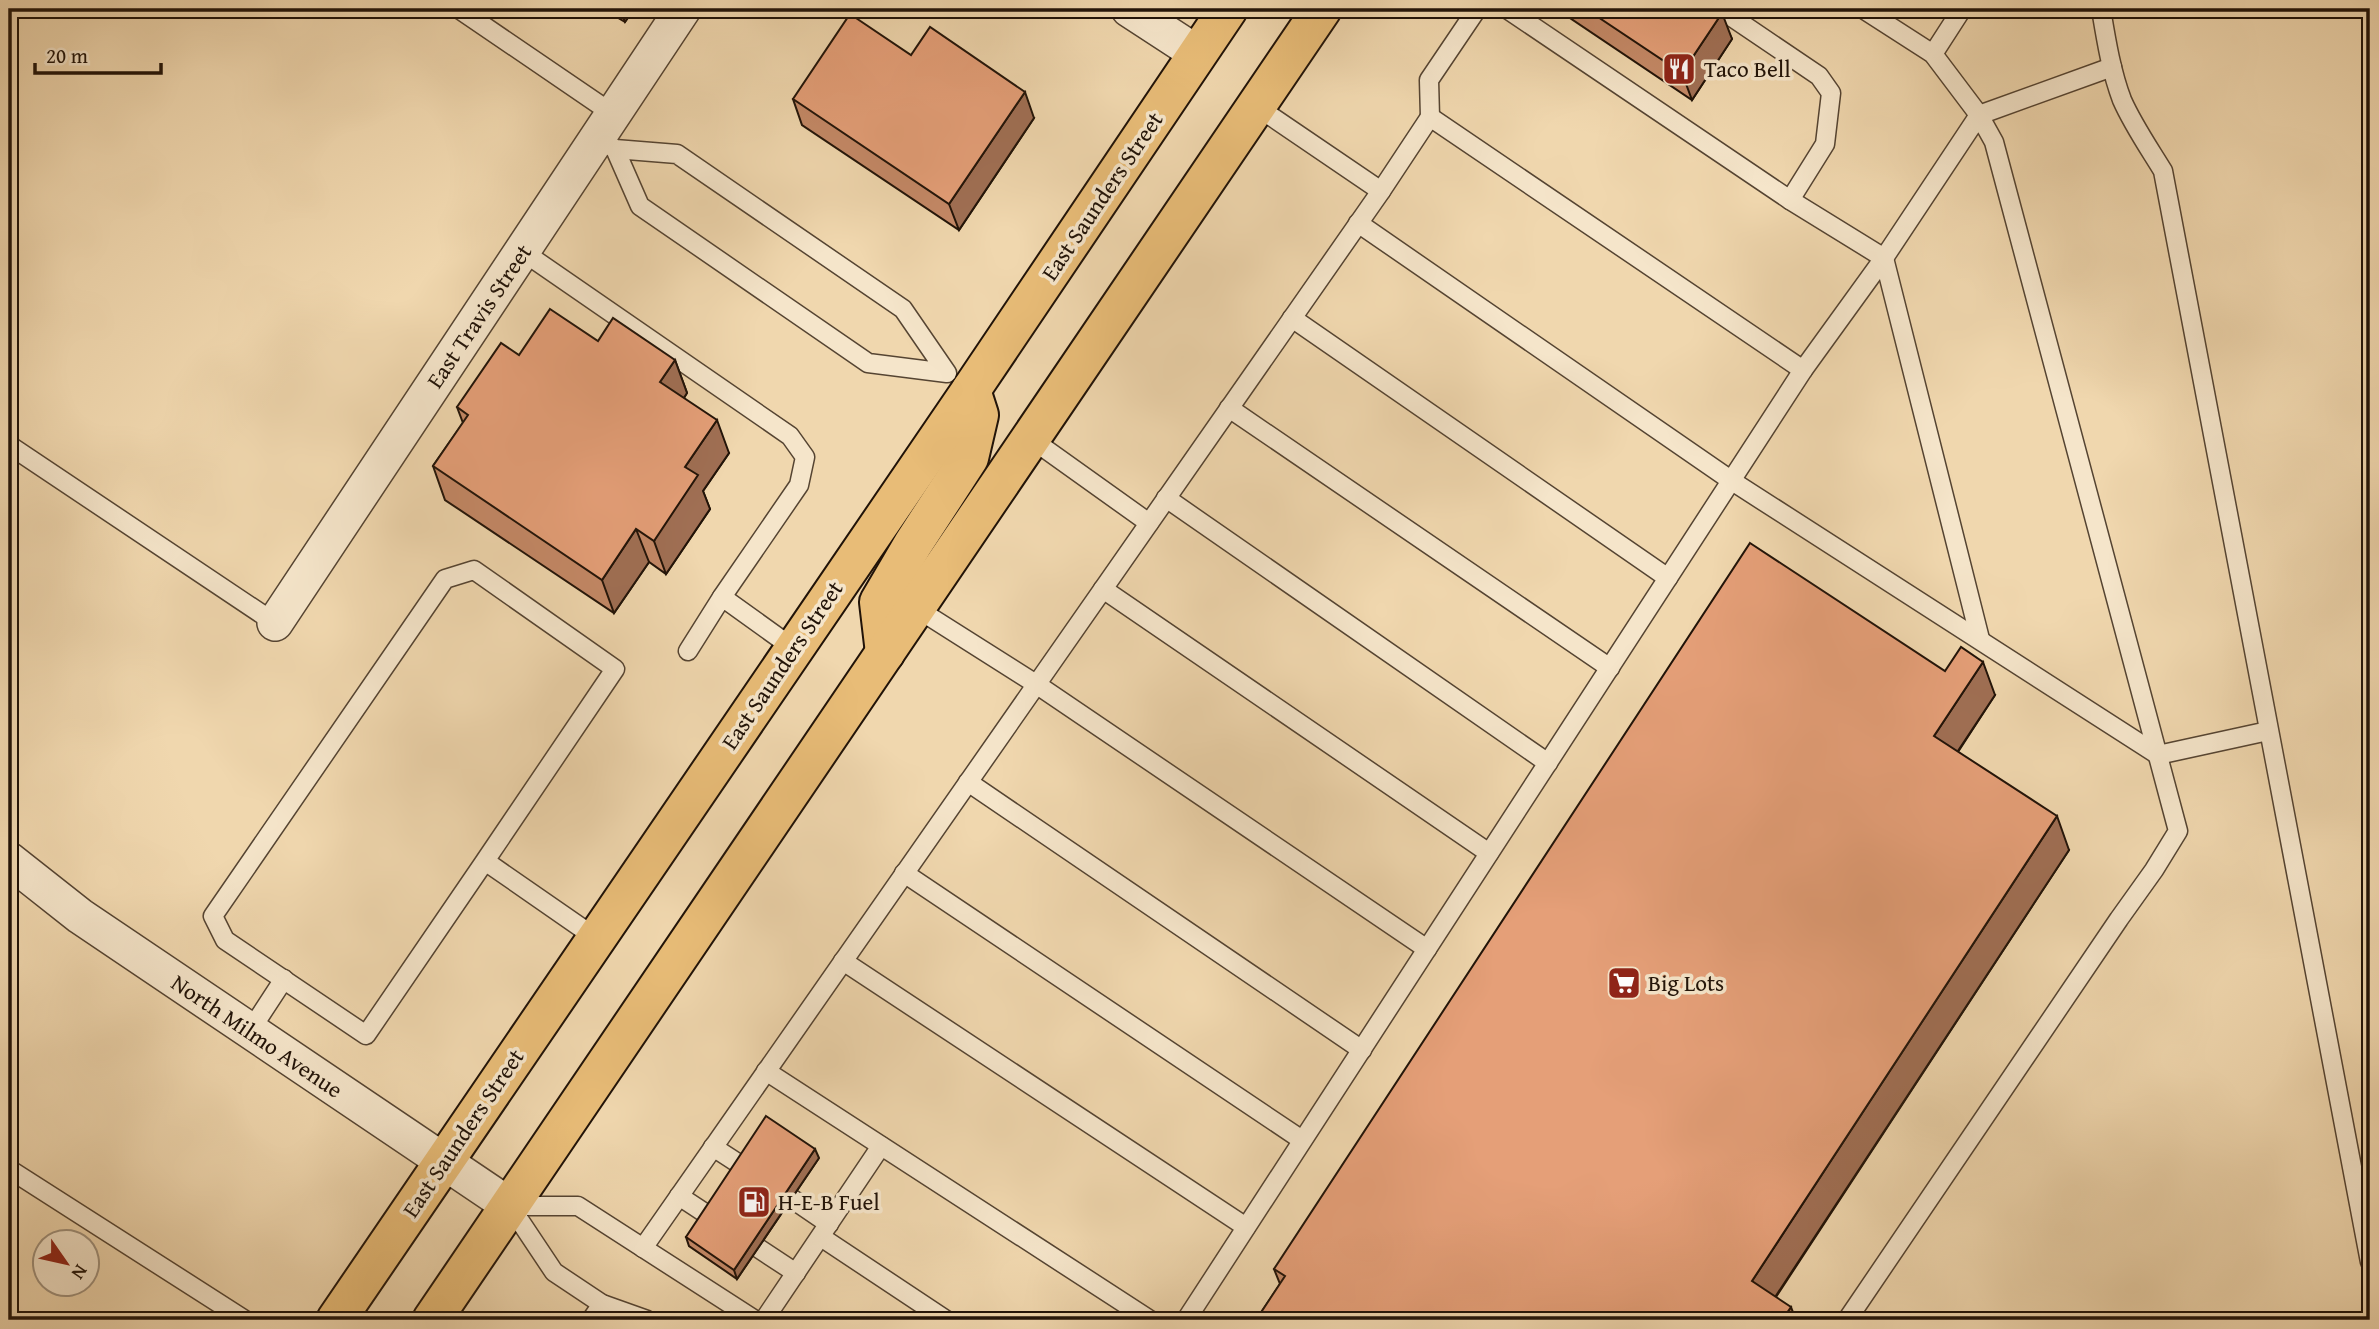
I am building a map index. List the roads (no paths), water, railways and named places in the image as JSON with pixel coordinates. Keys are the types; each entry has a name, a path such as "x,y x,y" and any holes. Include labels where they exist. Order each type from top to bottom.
{"main road":[{"name":"East Saunders Street","path":"336,1320 793,649 959,382 1228,9"},
{"path":"432,1320 1322,9"},
{"path":"885,653 880,602 913,544 969,458 979,415 959,382"}],"street":[{"name":"East Travis Street","path":"275,623 522,251 609,133 683,9"},
{"path":"1129,9 1198,54"},
{"name":"North Milmo Avenue","path":"9,860 80,916 510,1206"}],"lane":[{"path":"459,9 609,133 677,154 903,309 959,382"},
{"path":"643,1248 1381,191 1430,117 1429,80 1476,9"},
{"path":"1507,9 1790,200 1884,258 1980,639"},
{"path":"1720,9 1819,76 1831,93 1825,144 1790,200"},
{"path":"1847,1320 2178,831 1994,142 1979,115 1933,54 1863,9"},
{"path":"1933,54 1962,9"},
{"path":"2101,9 2112,67 2128,111 2163,171 2370,1262"},
{"path":"1186,1320 1803,370 1884,258 1979,115 2112,67"},
{"path":"1256,106 1381,191"},
{"path":"1430,117 1803,370"},
{"path":"609,133 640,206 868,363 959,382"},
{"path":"1358,223 1732,481 2158,755 2268,731"},
{"path":"522,251 790,436 805,457 799,485 688,651"},
{"path":"1292,318 1668,578"},
{"path":"1229,408 1610,668"},
{"path":"1030,439 1149,523"},
{"path":"9,445 275,623"},
{"path":"1166,498 1548,763"},
{"path":"474,570 615,669 485,861 366,1035 225,940 213,916 445,579 474,570"},
{"path":"1103,589 1489,853"},
{"path":"722,597 793,649"},
{"path":"916,608 1036,684 1427,949"},
{"path":"968,782 1362,1050"},
{"path":"485,861 596,938"},
{"path":"904,873 1302,1140"},
{"path":"843,961 1246,1227"},
{"path":"250,1031 284,979"},
{"path":"766,1071 1150,1320"},
{"path":"764,1320 881,1146"},
{"path":"713,1147 750,1171"},
{"path":"9,1169 245,1320"},
{"path":"679,1196 717,1221"},
{"path":"788,1196 825,1230 946,1320"},
{"path":"510,1206 578,1206 755,1320"},
{"path":"510,1206 554,1272 602,1304 647,1320"},
{"path":"755,1246 796,1273"},
{"path":"591,1320 602,1304"}],"place":[{"name":"Taco Bell","path":"1679,69"},
{"name":"Big Lots","path":"1624,983"},
{"name":"H-E-B Fuel","path":"754,1202"}]}
